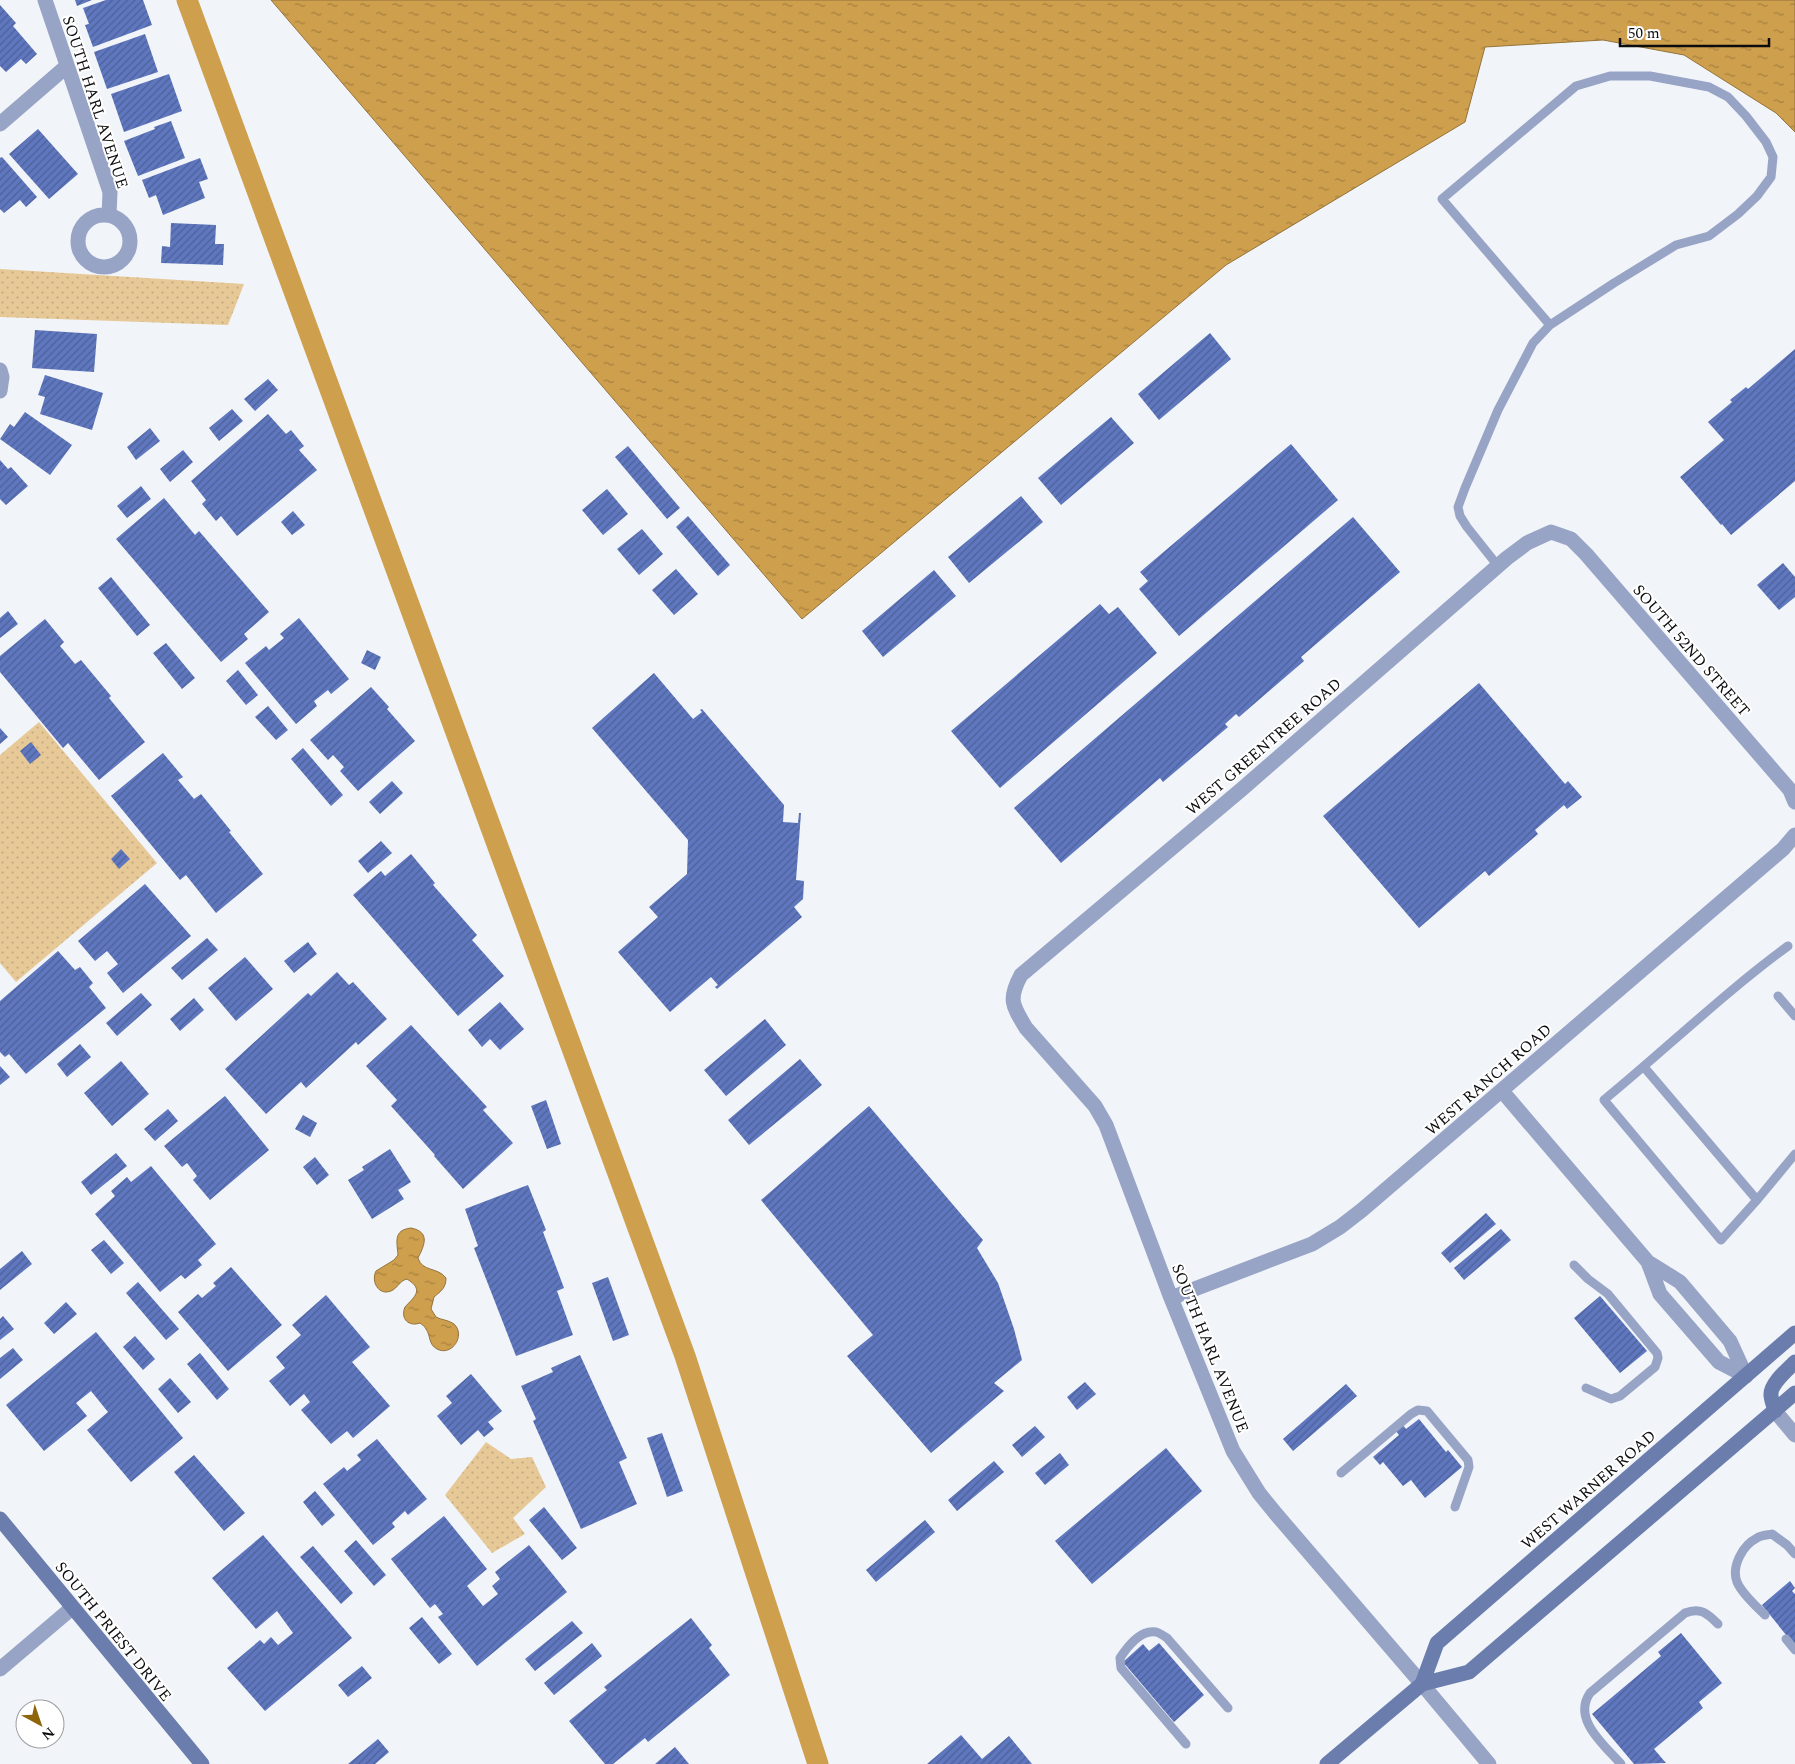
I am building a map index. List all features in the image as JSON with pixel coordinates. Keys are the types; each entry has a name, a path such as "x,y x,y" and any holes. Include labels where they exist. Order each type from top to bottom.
{"main road":[{"name":"WEST WARNER ROAD","path":"1422,1684 1438,1643 1795,1333"},
{"path":"1775,1411 1771,1394 1772,1390 1783,1373 1795,1362"},
{"name":"WEST WARNER ROAD","path":"1327,1764 1422,1684 1469,1672 1795,1393"},
{"name":"SOUTH PRIEST DRIVE","path":"0,1519 202,1764"}],"street":[{"name":"SOUTH HARL AVENUE","path":"45,0 110,192 109,215"},
{"path":"0,124 67,66"},
{"path":"0,370 2,377 0,391"},
{"name":"WEST GREENTREE ROAD","path":"1012,1000 1014,989 1021,974 1242,789 1498,566 1527,542 1551,532"},
{"name":"SOUTH 52ND STREET","path":"1551,532 1570,540 1586,554 1790,790 1795,802"},
{"name":"WEST RANCH ROAD","path":"1172,1298 1312,1244 1340,1227 1784,849 1795,835"},
{"name":"SOUTH HARL AVENUE","path":"1012,1000 1026,1028 1095,1106 1106,1125 1233,1451 1244,1470 1276,1514 1489,1764"},
{"path":"1502,1090 1648,1262 1680,1282 1730,1341 1746,1376"},
{"path":"1648,1262 1660,1294 1719,1362 1746,1376"},
{"path":"1775,1411 1795,1435"},
{"path":"0,1669 72,1608"}],"lane":[{"path":"1498,566 1460,516 1458,507 1498,410 1532,343 1550,325 1676,245 1709,236 1738,214 1757,196 1770,177 1773,157 1766,142 1728,97 1708,87 1650,76 1610,76 1576,86 1442,199 1550,325"},
{"path":"1788,946 1758,974 1604,1100 1721,1240 1795,1154"},
{"path":"1778,996 1795,1016"},
{"path":"1644,1067 1756,1200"},
{"path":"1574,1265 1588,1279 1608,1294 1649,1342 1657,1353 1658,1358 1655,1366 1620,1396 1611,1399 1586,1388"},
{"path":"1341,1473 1411,1414 1418,1410 1427,1411 1468,1460 1470,1467 1455,1507"},
{"path":"1765,1615 1750,1600 1737,1581 1736,1565 1744,1549 1757,1537 1772,1534 1787,1545 1795,1554"},
{"path":"1621,1764 1591,1729 1586,1720 1584,1706 1590,1692 1685,1613 1692,1610 1703,1611 1718,1624"},
{"path":"1186,1744 1121,1668 1120,1658 1128,1646 1147,1632 1157,1632 1167,1638 1228,1708"},
{"path":"1786,1639 1795,1650"}],"shaded area":[{"path":"0,269 244,284 228,325 0,317"},
{"path":"39,722 157,863 16,982 0,963 0,755"},
{"path":"486,1442 511,1459 532,1457 546,1487 513,1518 525,1534 492,1553 445,1495"}],"water":[{"path":"271,0 1795,0 1795,132 1776,113 1684,55 1603,40 1485,47 1465,122 1226,265 802,619"},
{"path":"411,1228 424,1236 424,1244 418,1258 420,1262 446,1278 444,1287 434,1297 431,1309 436,1317 454,1324 457,1329 459,1334 456,1344 448,1350 443,1351 434,1347 428,1332 420,1323 412,1324 406,1321 404,1315 405,1307 412,1300 417,1290 412,1283 407,1279 402,1281 393,1290 386,1292 379,1290 375,1283 376,1271 394,1260 398,1255 397,1237 401,1231"}],"building":[{"path":"75,0 92,0 77,6"},
{"path":"106,0 143,0 152,25 93,47 85,25 89,24 83,8"},
{"path":"0,5 16,23 13,26 37,54 26,64 21,59 6,72 0,66"},
{"path":"145,34 158,72 107,89 94,52"},
{"path":"169,74 182,111 124,132 111,94"},
{"path":"171,121 185,158 138,176 124,141"},
{"path":"38,129 78,174 49,199 9,154"},
{"path":"2,157 37,197 26,207 20,200 4,213 0,209 0,158"},
{"path":"200,158 208,179 199,182 205,198 163,215 156,195 149,198 142,180"},
{"path":"171,223 216,225 215,244 224,244 223,265 161,263 162,246 170,247"},
{"path":"35,330 97,334 94,372 32,368"},
{"path":"1210,333 1231,359 1159,420 1138,394"},
{"path":"1795,349 1795,481 1731,535 1680,477 1724,440 1708,422 1732,402 1730,400 1746,387 1748,389"},
{"path":"45,375 103,393 92,430 40,414 45,397 38,395"},
{"path":"268,379 278,390 255,411 244,399"},
{"path":"232,409 243,421 219,441 209,428"},
{"path":"25,412 72,445 50,475 0,439 10,424 14,427"},
{"path":"268,414 286,434 291,430 304,446 299,450 317,470 237,536 221,516 216,521 202,504 206,500 191,481"},
{"path":"1111,417 1134,443 1061,505 1038,478"},
{"path":"150,428 160,441 136,460 127,447"},
{"path":"1291,444 1338,500 1179,636 1139,589 1148,581 1140,572"},
{"path":"628,446 680,508 667,519 615,457"},
{"path":"183,450 193,462 170,482 160,469"},
{"path":"0,460 8,469 11,467 28,486 6,505 0,499"},
{"path":"141,486 151,499 127,518 117,506"},
{"path":"607,489 628,514 603,535 582,510"},
{"path":"1021,496 1043,522 969,583 948,557"},
{"path":"164,498 195,535 199,531 269,612 244,634 248,639 221,662 116,539"},
{"path":"293,511 305,525 292,535 281,522"},
{"path":"688,516 730,565 718,576 676,527"},
{"path":"1353,517 1400,572 1301,657 1304,661 1239,717 1236,714 1225,724 1228,727 1163,782 1160,778 1061,863 1014,808"},
{"path":"642,529 663,554 639,575 617,549"},
{"path":"1783,563 1795,577 1795,597 1779,610 1757,585"},
{"path":"676,569 698,594 674,615 652,590"},
{"path":"934,570 956,596 883,657 862,631"},
{"path":"111,577 150,625 137,636 98,588"},
{"path":"1100,604 1109,614 1118,607 1157,653 1000,788 951,731"},
{"path":"8,611 18,624 0,638 0,618"},
{"path":"299,618 349,679 331,694 328,690 314,701 317,706 296,724 245,663 266,646 269,650 284,638 280,634"},
{"path":"45,619 64,642 60,646 75,664 81,660 145,742 99,780 68,743 63,748 0,672 0,656"},
{"path":"166,643 195,678 182,689 153,653"},
{"path":"367,650 381,657 375,670 361,663"},
{"path":"238,670 258,695 246,705 226,681"},
{"path":"654,673 693,719 702,712 700,710 702,709 784,805 783,822 798,823 799,813 801,813 796,880 804,881 803,899 794,907 802,917 717,989 715,987 718,985 711,977 670,1012 618,952 658,917 649,907 687,874 688,840 592,728"},
{"path":"1479,683 1565,784 1568,781 1582,797 1567,809 1564,805 1535,830 1538,834 1489,876 1485,871 1419,928 1323,816"},
{"path":"371,687 415,741 358,791 340,771 344,767 333,755 328,760 310,740"},
{"path":"268,706 288,730 276,740 255,717"},
{"path":"0,728 8,737 0,744"},
{"path":"31,742 41,755 30,764 20,751"},
{"path":"303,748 343,795 331,806 291,759"},
{"path":"163,753 183,777 178,780 194,799 201,794 263,874 216,913 186,875 180,880 111,796"},
{"path":"392,781 403,793 380,814 369,802"},
{"path":"381,841 392,853 368,873 358,861"},
{"path":"121,849 130,859 119,869 111,859"},
{"path":"411,854 435,883 433,885 477,935 472,940 504,976 458,1016 353,895 381,871 385,876"},
{"path":"145,884 191,936 123,993 107,973 118,964 107,951 95,961 78,941"},
{"path":"207,938 218,950 182,980 171,968"},
{"path":"308,942 317,954 294,973 284,961"},
{"path":"58,951 75,970 80,967 93,983 89,987 106,1008 26,1074 9,1054 5,1057 0,1052 0,1001"},
{"path":"245,957 273,989 236,1021 208,988"},
{"path":"337,972 349,985 353,982 387,1019 358,1045 356,1042 306,1088 301,1082 266,1114 225,1069 308,993 311,996"},
{"path":"141,993 152,1005 117,1036 106,1023"},
{"path":"194,998 204,1010 180,1031 170,1019"},
{"path":"500,1002 524,1029 500,1050 490,1039 482,1047 468,1030"},
{"path":"765,1019 786,1045 726,1096 704,1070"},
{"path":"411,1025 487,1107 483,1110 513,1143 463,1189 391,1106 397,1100 366,1066"},
{"path":"80,1044 91,1057 67,1077 57,1064"},
{"path":"800,1059 822,1085 749,1145 728,1120"},
{"path":"121,1061 149,1094 112,1126 84,1093"},
{"path":"0,1066 10,1077 0,1085"},
{"path":"225,1096 269,1150 210,1200 193,1180 197,1176 187,1163 182,1167 164,1146"},
{"path":"546,1100 561,1144 547,1149 531,1106"},
{"path":"869,1106 983,1240 977,1248 998,1283 1014,1329 1022,1360 994,1383 1004,1391 931,1453 847,1356 873,1335 761,1200"},
{"path":"168,1109 178,1121 155,1141 144,1129"},
{"path":"303,1115 317,1123 310,1137 295,1129"},
{"path":"390,1149 411,1182 398,1190 404,1199 372,1219 348,1180 364,1170 362,1167"},
{"path":"116,1153 127,1166 91,1195 81,1182"},
{"path":"315,1157 329,1175 317,1185 303,1167"},
{"path":"151,1166 216,1244 198,1260 202,1265 185,1279 181,1275 160,1292 95,1214 115,1196 111,1191 127,1177 131,1182"},
{"path":"528,1185 546,1230 543,1232 564,1288 557,1291 573,1335 516,1356 474,1248 478,1246 465,1209"},
{"path":"1486,1213 1496,1224 1450,1263 1441,1253"},
{"path":"1501,1229 1511,1240 1464,1280 1454,1268"},
{"path":"104,1240 124,1263 111,1274 91,1250"},
{"path":"22,1251 32,1264 0,1290 0,1269"},
{"path":"231,1267 282,1325 228,1371 178,1312 198,1294 202,1298 216,1286 213,1283"},
{"path":"608,1277 629,1335 613,1341 592,1283"},
{"path":"138,1282 179,1329 166,1340 126,1293"},
{"path":"326,1295 370,1347 352,1362 390,1406 353,1438 347,1431 331,1444 301,1410 310,1402 304,1394 290,1406 269,1381 285,1368 276,1357 301,1335 292,1325"},
{"path":"1600,1296 1647,1351 1620,1373 1574,1318"},
{"path":"66,1302 77,1314 54,1334 44,1323"},
{"path":"3,1316 14,1329 0,1340 0,1319"},
{"path":"96,1332 183,1438 131,1482 87,1430 108,1412 91,1391 76,1403 87,1416 44,1451 6,1405"},
{"path":"135,1336 155,1359 143,1370 123,1347"},
{"path":"13,1348 23,1360 0,1379 0,1358"},
{"path":"200,1353 229,1389 217,1400 187,1364"},
{"path":"580,1355 627,1458 619,1462 637,1504 581,1529 533,1421 536,1419 521,1386 553,1372 551,1368"},
{"path":"471,1374 502,1411 488,1422 494,1429 484,1437 478,1430 461,1445 437,1416 452,1403 446,1396"},
{"path":"170,1378 191,1402 178,1413 158,1389"},
{"path":"1085,1382 1096,1394 1077,1410 1067,1397"},
{"path":"1346,1384 1357,1396 1293,1451 1283,1439"},
{"path":"1419,1419 1446,1452 1448,1450 1462,1467 1425,1498 1411,1480 1403,1486 1383,1462 1380,1465 1373,1457 1399,1435 1395,1430 1402,1424 1406,1429"},
{"path":"1035,1426 1045,1437 1022,1457 1012,1445"},
{"path":"662,1433 683,1491 667,1497 647,1438"},
{"path":"377,1439 427,1499 408,1515 405,1511 392,1523 395,1527 373,1545 323,1484 344,1467 347,1471 361,1460 357,1455"},
{"path":"1166,1448 1202,1491 1092,1584 1055,1541"},
{"path":"1060,1453 1069,1465 1045,1485 1035,1473"},
{"path":"194,1455 245,1513 224,1531 174,1472"},
{"path":"994,1461 1004,1472 957,1511 948,1500"},
{"path":"315,1491 335,1515 322,1526 303,1502"},
{"path":"544,1507 577,1548 562,1560 529,1520"},
{"path":"444,1516 487,1569 467,1586 483,1606 498,1594 492,1586 500,1579 495,1572 529,1545 567,1592 477,1666 438,1617 443,1614 435,1604 430,1608 391,1559"},
{"path":"925,1520 935,1532 876,1582 866,1570"},
{"path":"263,1535 352,1638 265,1711 227,1668 260,1640 264,1644 271,1637 278,1645 293,1633 277,1611 256,1629 212,1578"},
{"path":"356,1540 386,1575 374,1586 344,1551"},
{"path":"313,1546 353,1593 341,1604 300,1557"},
{"path":"1790,1581 1795,1588 1792,1591 1795,1594 1795,1646 1762,1605"},
{"path":"422,1617 452,1654 439,1664 409,1628"},
{"path":"691,1618 712,1645 709,1648 730,1675 648,1742 645,1738 613,1764 605,1764 569,1721 607,1690 604,1687"},
{"path":"572,1621 583,1633 535,1671 525,1659"},
{"path":"1681,1633 1722,1683 1699,1702 1703,1708 1654,1749 1666,1763 1634,1764 1592,1714 1661,1656 1658,1652"},
{"path":"592,1643 602,1656 554,1695 544,1683"},
{"path":"1159,1643 1204,1695 1174,1722 1123,1662 1143,1644 1149,1651"},
{"path":"362,1666 372,1678 348,1697 338,1685"},
{"path":"961,1735 982,1759 1009,1736 1032,1764 927,1764"},
{"path":"378,1739 389,1752 375,1764 348,1764"},
{"path":"675,1747 689,1764 655,1764"}],"waterway":[{"path":"187,0 685,1356 818,1764"}]}
